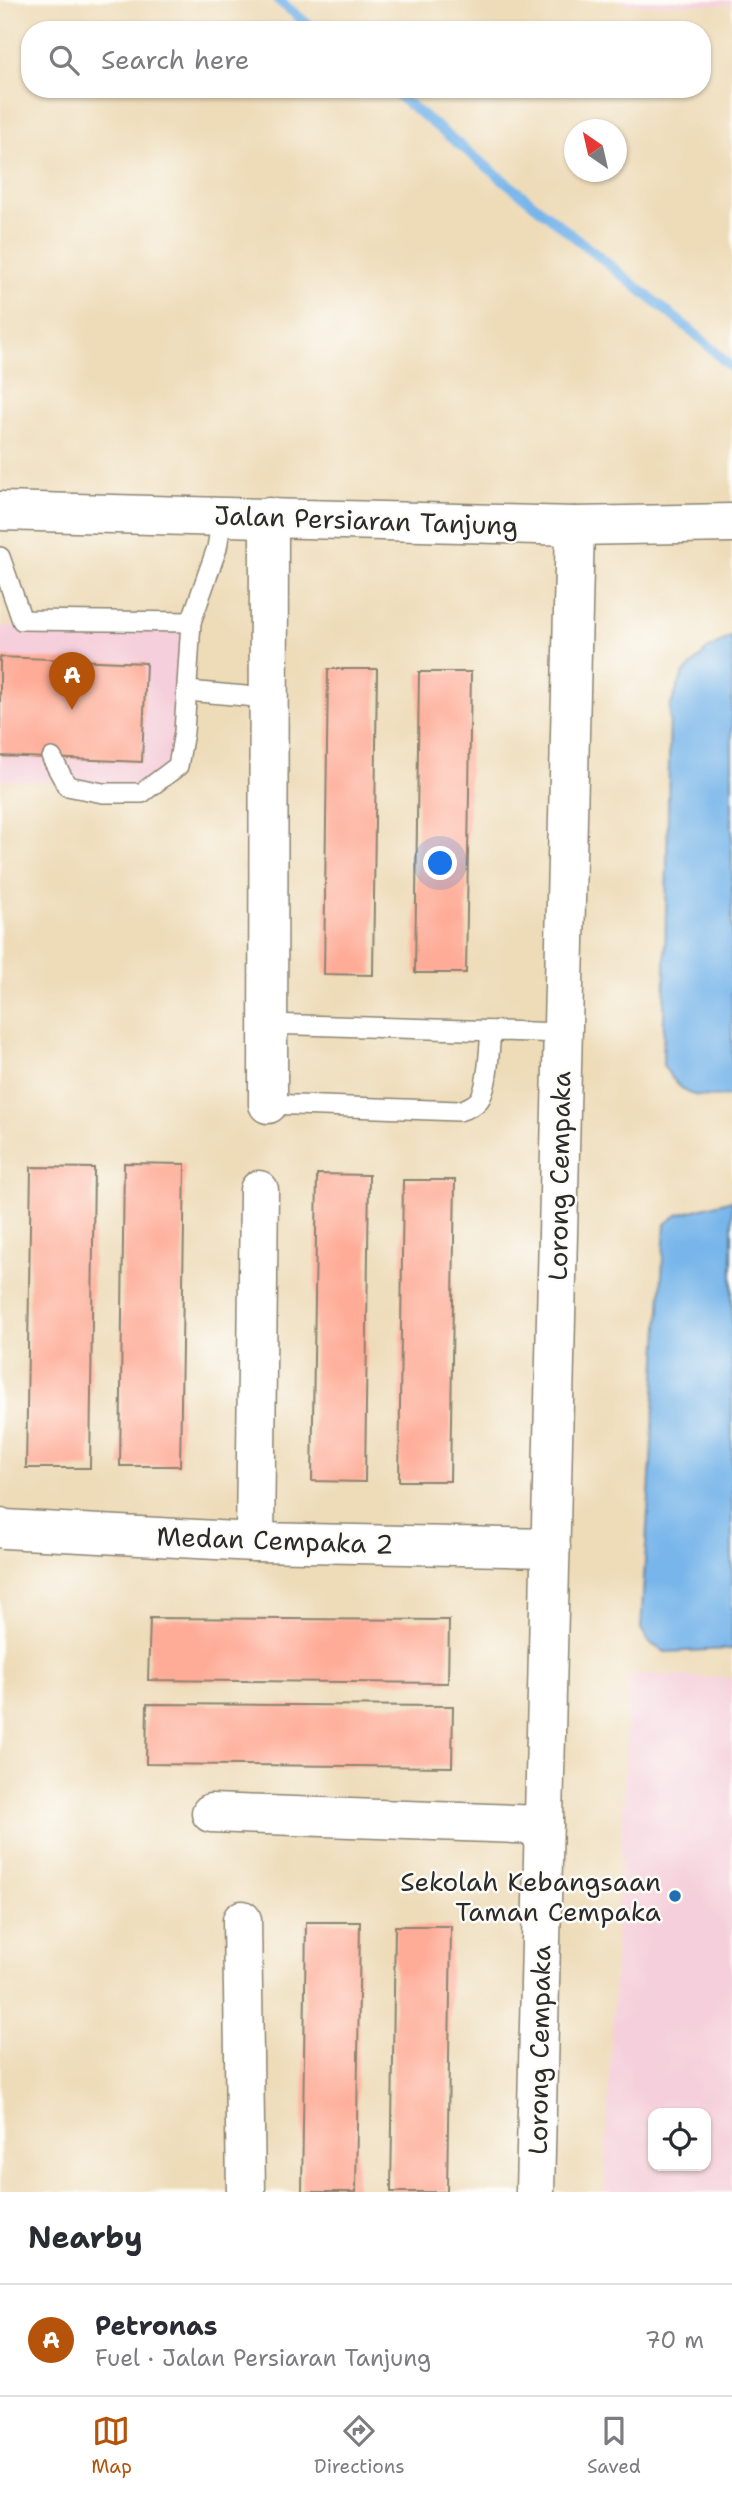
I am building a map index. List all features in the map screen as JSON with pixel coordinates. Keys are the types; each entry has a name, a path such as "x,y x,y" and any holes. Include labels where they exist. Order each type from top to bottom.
{"street":[{"name":"Jalan Persiaran Tanjung","path":"0,511 575,526 732,523"},
{"path":"268,1104 269,517"},
{"name":"Lorong Cempaka","path":"536,2192 575,526"},
{"path":"255,1542 259,1190"},
{"name":"Medan Cempaka 2","path":"0,1527 255,1542 551,1548"},
{"path":"211,1813 544,1825"},
{"path":"242,1920 246,2192"}],"lane":[{"path":"52,758 67,786 103,793 142,793 178,766 184,732 191,622 217,548 222,516"},
{"path":"0,557 22,620 191,622"},
{"path":"187,691 268,698"},
{"path":"268,1024 563,1033"},
{"path":"268,1104 458,1111 471,1107 481,1098 485,1086 491,1031"}],"shaded area":[{"path":"624,0 732,0 732,5 623,4"},
{"path":"0,626 182,630 171,761 137,786 0,780"},
{"name":"Sekolah Kebangsaan Taman Cempaka","path":"629,1674 732,1678 732,2192 604,2192"}],"water":[{"path":"732,636 732,1096 699,1096 678,1085 663,1065 670,707 683,674 707,650"},
{"path":"732,1200 732,1649 665,1652 650,1643 641,1629 665,1224 677,1215"}],"building":[{"path":"0,657 146,663 142,762 0,756"},
{"path":"328,669 377,669 373,975 324,974"},
{"path":"419,672 471,672 466,973 415,973"},
{"path":"124,1163 185,1164 180,1466 120,1466"},
{"path":"31,1167 94,1168 90,1468 26,1468"},
{"path":"317,1174 369,1175 365,1482 312,1481"},
{"path":"403,1180 455,1180 450,1481 399,1481"},
{"path":"150,1618 449,1620 448,1683 148,1680"},
{"path":"147,1704 453,1706 452,1767 146,1764"},
{"path":"306,1922 360,1922 356,2192 302,2192"},
{"path":"395,1926 451,1926 447,2192 391,2192"}],"waterway":[{"path":"278,0 304,21"},
{"path":"401,98 699,337 732,368"}],"place":[{"name":"Petronas","path":"72,710"},
{"name":"Sekolah Kebangsaan Taman Cempaka","path":"675,1896"}]}
